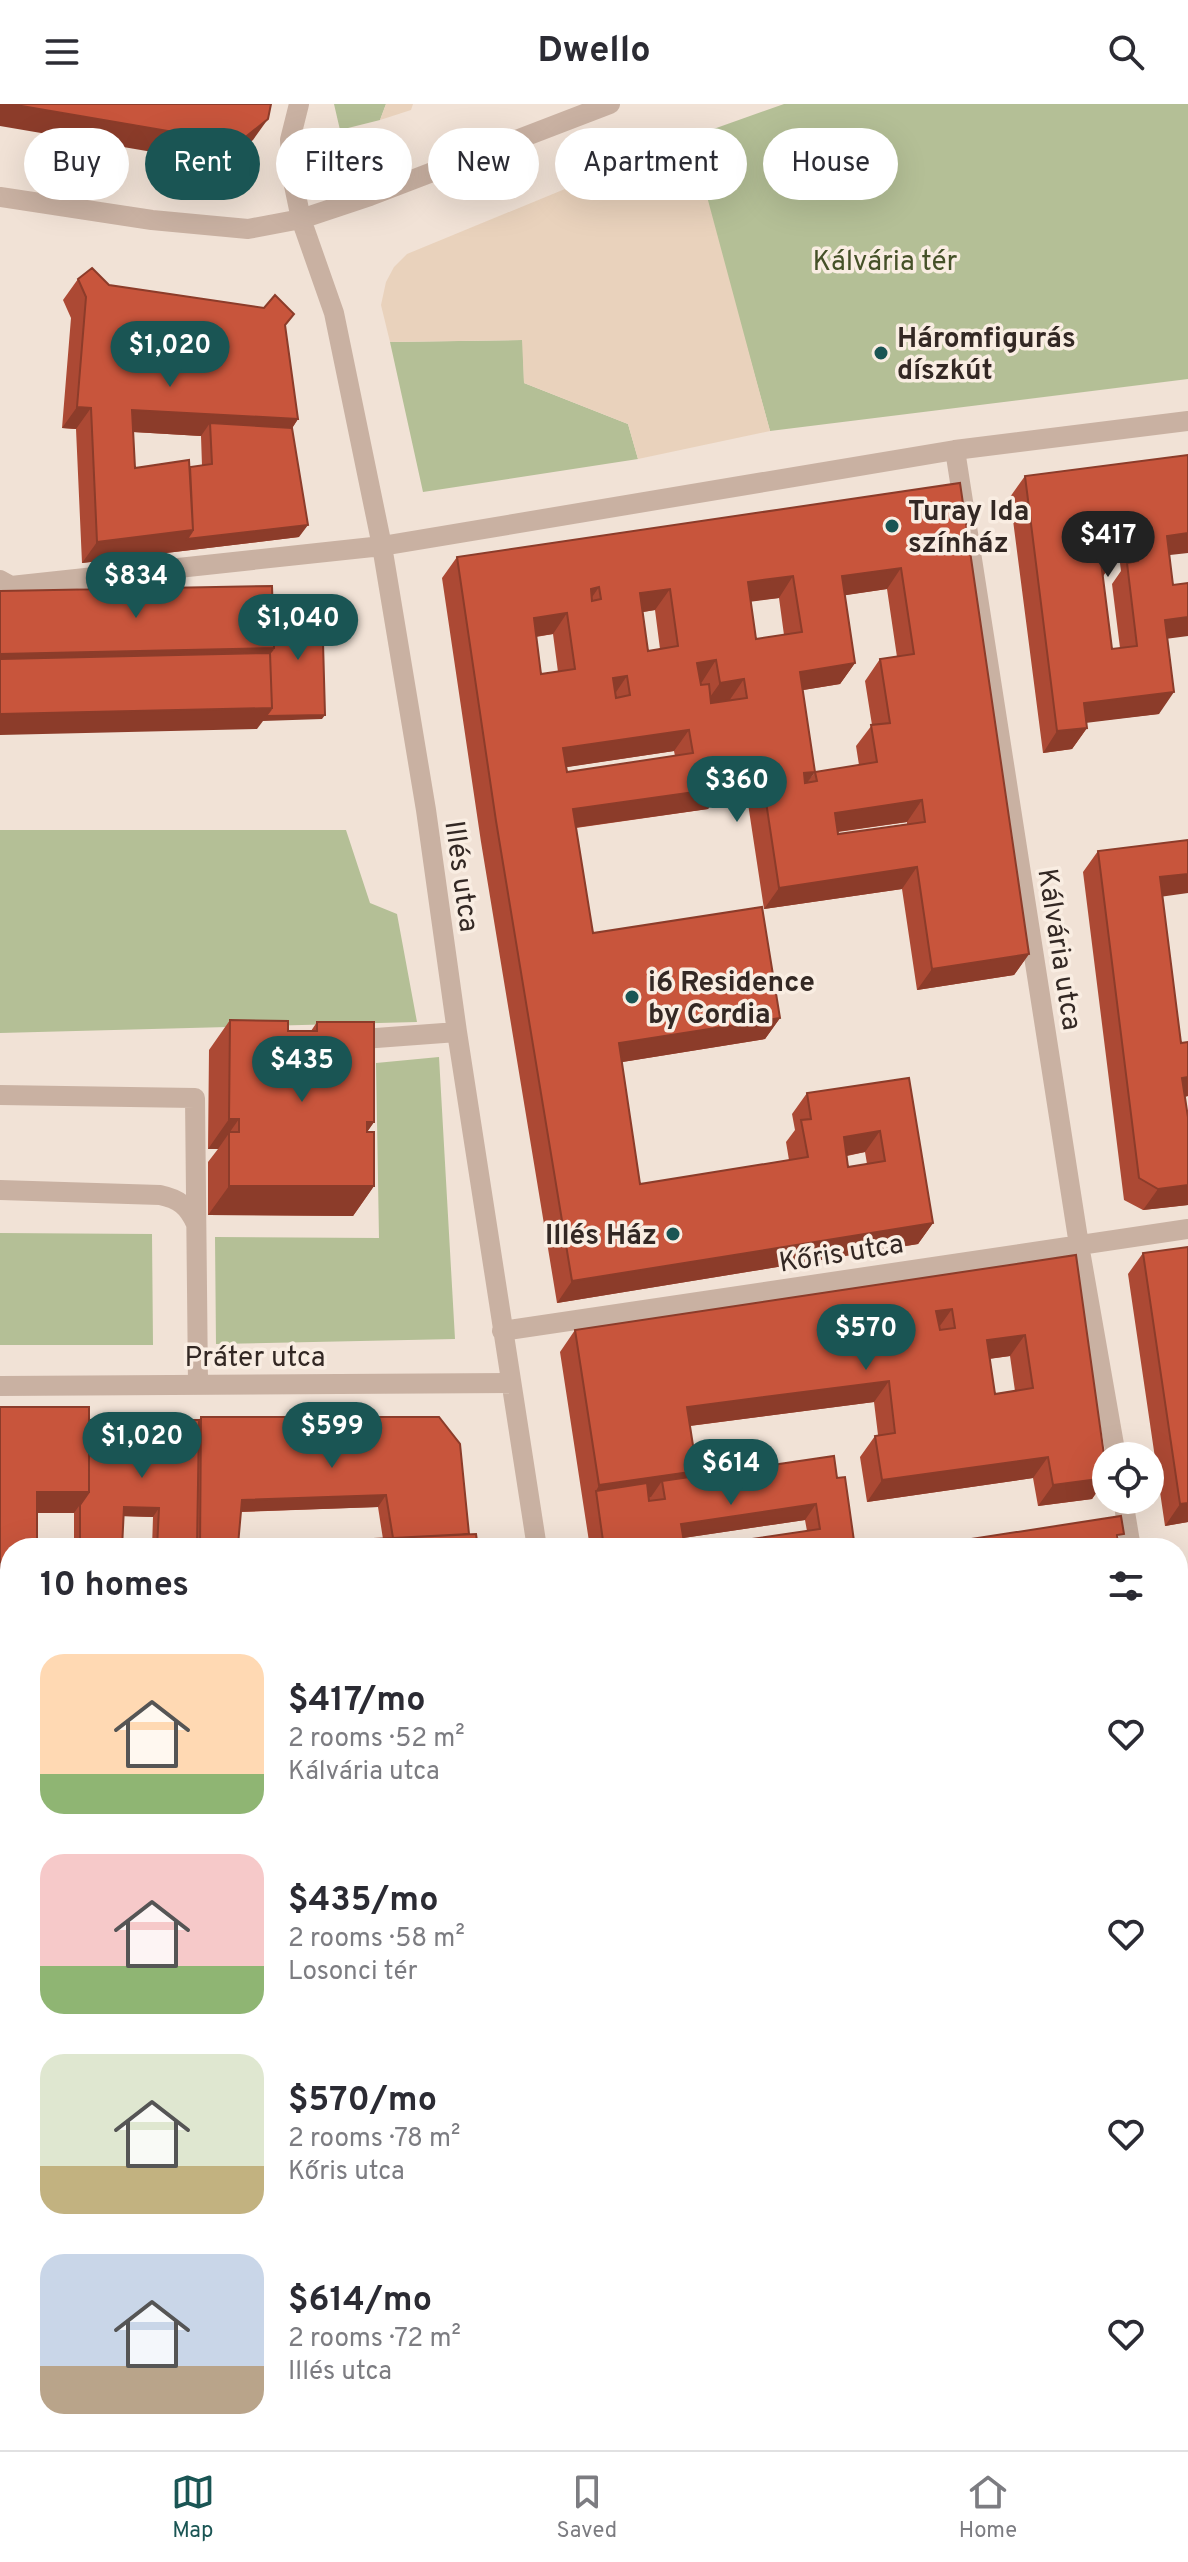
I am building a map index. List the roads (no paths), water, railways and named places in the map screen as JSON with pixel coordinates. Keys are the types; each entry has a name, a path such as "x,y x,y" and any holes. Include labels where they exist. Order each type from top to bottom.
{"street":[{"name":"Illés utca","path":"299,104 290,140 292,176 301,219 334,313 382,546 426,810 535,1538"},
{"path":"0,197 152,220 248,229 301,219 370,196 610,104"},
{"path":"0,580 11,586 382,546 955,450 1188,421"},
{"name":"Kálvária utca","path":"955,450 1079,1245 1114,1442"},
{"path":"322,1042 457,1032"},
{"path":"0,1095 195,1098 198,1384"},
{"path":"0,1190 160,1195 177,1199 190,1210 196,1224"},
{"name":"Kőris utca","path":"502,1331 1188,1229"},
{"name":"Práter utca","path":"0,1386 511,1383"},
{"path":"1125,1514 1129,1538"}],"place":[{"name":"Háromfigurás díszkút","path":"881,353"},
{"name":"Turay Ida színház","path":"892,526"},
{"name":"i6 Residence by Cordia","path":"632,997"},
{"name":"Illés Ház","path":"673,1234"}],"park label":[{"name":"Kálvária tér","path":"885,260"}]}
